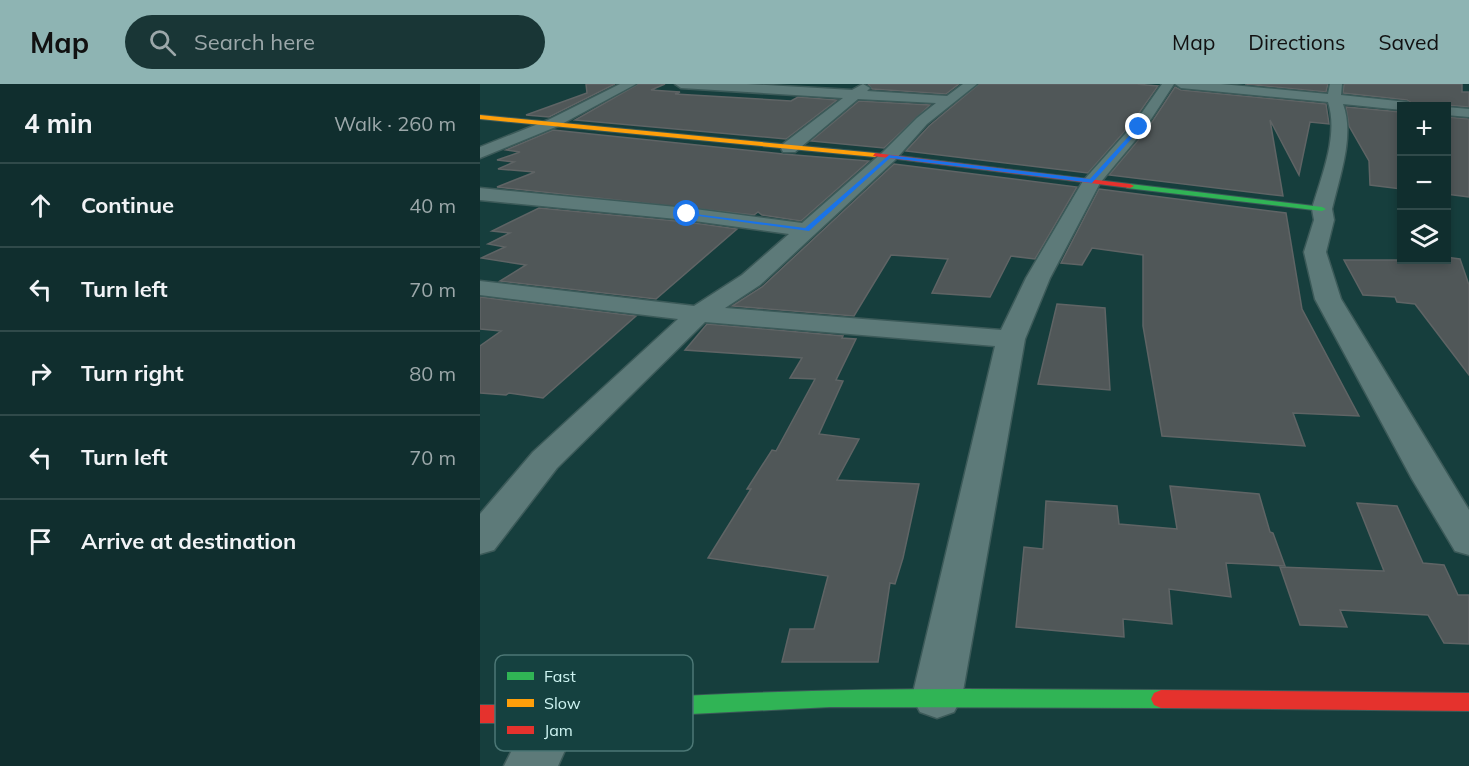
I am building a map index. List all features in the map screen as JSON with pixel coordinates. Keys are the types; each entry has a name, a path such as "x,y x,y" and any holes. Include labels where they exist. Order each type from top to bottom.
{"street":[{"path":"480,153 554,123 630,84"},
{"path":"681,84 949,100"},
{"path":"789,148 855,93 870,84"},
{"path":"481,536 545,460 699,314 751,280 889,156 922,121 970,84"},
{"path":"937,697 1011,339 1038,278 1092,181 1139,127 1168,84"},
{"path":"1181,84 1335,91 1397,104"},
{"path":"1335,91 1338,105 1338,145 1322,209 1324,220 1315,252 1328,298 1430,479 1469,541"},
{"path":"1451,111 1469,113"},
{"path":"480,117 889,156 1322,209"},
{"path":"480,194 687,214 807,230"},
{"path":"480,288 699,314 1011,339"},
{"path":"693,703 937,697 1469,702"},
{"path":"531,766 538,751"}],"building":[{"path":"586,84 615,84 549,117 526,115 587,93"},
{"path":"638,84 665,84 651,90 680,92 675,94 791,101 798,97 837,100 786,139 575,120"},
{"path":"868,84 959,84 946,94 872,89"},
{"path":"979,84 1158,86 1132,123 1088,173 906,151 929,126"},
{"path":"1245,84 1328,84 1326,92"},
{"path":"1344,84 1462,84 1462,92 1469,92 1469,107 1451,105 1451,102 1410,102 1343,93"},
{"path":"1175,87 1181,90 1326,104 1329,124 1310,122 1299,175 1270,120 1283,196 1109,175 1146,131"},
{"path":"859,101 930,105 884,148 811,141"},
{"path":"1346,107 1397,112 1397,188 1370,185 1369,161 1349,126"},
{"path":"1451,117 1469,119 1469,197 1451,195"},
{"path":"553,130 869,161 801,221 762,215 758,212 754,215 497,187 535,172 498,169 514,162 497,160 520,152 506,150"},
{"path":"894,164 1077,187 1035,259 1011,256 990,297 932,293 948,259 891,255 854,316 732,306 762,287"},
{"path":"1099,189 1286,213 1302,309 1359,416 1293,413 1305,446 1162,436 1143,326 1143,255 1092,248 1082,265 1061,263"},
{"path":"539,208 737,229 656,299 500,281 526,265 481,258 505,247 488,244 510,233 492,231"},
{"path":"1451,258 1460,259 1469,285 1469,375 1415,304 1397,302 1395,297 1363,295 1344,260 1397,260 1397,264 1451,264"},
{"path":"480,297 636,316 543,398 509,393 506,395 480,393 480,346 501,331 480,329"},
{"path":"1057,304 1105,308 1110,390 1038,384"},
{"path":"707,324 856,339 836,380 843,381 819,434 859,439 837,480 919,484 903,558 895,584 890,583 878,662 782,662 790,629 814,629 828,576 708,558 751,489 747,489 772,450 776,451 815,379 790,378 802,358 685,350"},
{"path":"1170,486 1259,494 1270,532 1273,533 1285,566 1226,563 1231,597 1169,589 1172,624 1123,619 1124,637 1016,627 1024,547 1043,549 1046,501 1117,506 1119,524 1177,529"},
{"path":"1357,503 1397,506 1423,563 1444,565 1458,595 1469,595 1469,644 1444,643 1428,615 1340,610 1347,627 1300,625 1280,567 1384,571"}],"traffic: fast":[{"path":"1130,186 1322,209"},
{"path":"693,704 830,698 1161,699"}],"traffic: slow":[{"path":"480,117 875,155"}],"traffic: jam":[{"path":"875,155 1130,186"},
{"path":"1161,699 1469,702"},
{"path":"480,714 495,714"}],"route":[{"path":"687,214 807,230 889,156 1092,181 1139,127"}]}
